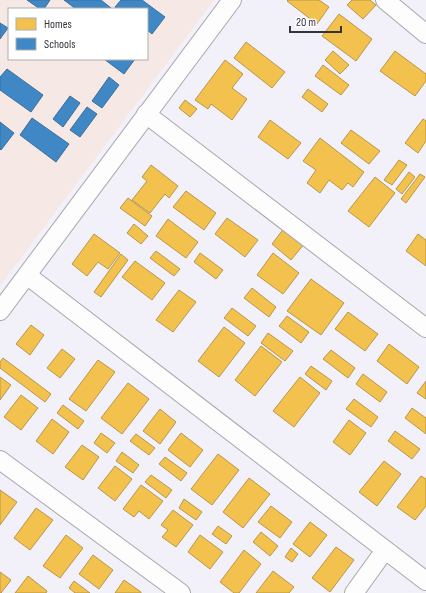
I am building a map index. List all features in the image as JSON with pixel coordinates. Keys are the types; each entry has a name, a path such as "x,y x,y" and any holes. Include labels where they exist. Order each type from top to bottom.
{"street":[{"path":"0,312 232,0"},
{"path":"385,0 426,34"},
{"path":"146,114 426,328"},
{"path":"28,276 426,581"},
{"path":"0,460 181,593"},
{"path":"354,593 385,550"}],"shaded area":[{"path":"0,0 214,0 0,286"}],"building: Homes":[{"path":"319,0 329,7 317,24 287,1"},
{"path":"352,0 370,0 376,5 363,19 347,5"},
{"path":"339,14 372,39 356,61 322,36"},
{"path":"246,42 285,72 272,88 234,58"},
{"path":"333,51 349,65 340,74 325,60"},
{"path":"395,51 426,74 426,81 415,96 380,71"},
{"path":"225,60 243,74 232,88 247,99 232,120 211,104 208,109 195,100"},
{"path":"323,65 349,85 341,95 315,76"},
{"path":"308,89 328,104 322,112 302,97"},
{"path":"185,100 197,109 190,117 179,108"},
{"path":"423,119 426,121 426,141 418,153 405,143"},
{"path":"270,120 301,143 288,159 258,137"},
{"path":"351,130 380,151 369,164 341,143"},
{"path":"320,138 364,172 353,187 348,183 342,190 329,180 320,193 307,183 316,170 303,161"},
{"path":"399,160 407,165 392,185 384,180"},
{"path":"151,165 178,186 169,198 165,194 150,213 132,200 147,181 142,177"},
{"path":"409,172 415,177 402,194 396,189"},
{"path":"420,174 425,177 406,203 401,199"},
{"path":"375,177 395,193 369,227 348,211"},
{"path":"186,191 216,213 204,230 173,207"},
{"path":"128,198 152,216 145,226 120,208"},
{"path":"227,218 258,240 245,257 215,234"},
{"path":"168,219 198,242 186,258 156,236"},
{"path":"134,224 148,236 141,244 127,233"},
{"path":"285,227 305,243 291,260 272,244"},
{"path":"94,234 120,253 108,269 98,262 87,276 72,264"},
{"path":"418,234 426,240 426,266 406,251"},
{"path":"156,251 180,269 174,276 150,258"},
{"path":"200,253 223,270 216,279 194,262"},
{"path":"273,253 299,273 283,294 257,275"},
{"path":"121,254 128,260 101,297 94,292"},
{"path":"135,261 165,283 152,300 122,277"},
{"path":"311,279 344,303 321,335 287,311"},
{"path":"252,288 276,307 269,317 244,298"},
{"path":"179,290 196,302 173,332 156,320"},
{"path":"232,308 256,326 248,336 224,318"},
{"path":"348,312 378,334 365,351 335,329"},
{"path":"287,316 309,332 301,343 279,326"},
{"path":"31,325 44,335 30,355 16,344"},
{"path":"224,327 245,343 219,377 198,361"},
{"path":"268,333 293,351 285,361 261,343"},
{"path":"389,344 419,367 407,384 377,361"},
{"path":"261,346 282,362 255,396 235,380"},
{"path":"62,349 75,359 60,378 47,368"},
{"path":"331,350 355,368 348,378 323,359"},
{"path":"3,358 51,394 45,402 0,368 0,362"},
{"path":"98,360 115,372 86,411 69,399"},
{"path":"311,366 332,381 326,390 305,374"},
{"path":"363,374 387,392 380,402 356,384"},
{"path":"0,377 11,385 0,400"},
{"path":"300,377 320,393 294,427 273,411"},
{"path":"426,381 426,399 417,393"},
{"path":"128,383 149,399 122,434 101,418"},
{"path":"21,395 38,408 21,430 4,417"},
{"path":"354,399 378,417 371,427 346,409"},
{"path":"63,405 84,421 78,429 57,413"},
{"path":"412,408 426,418 426,434 405,418"},
{"path":"160,409 176,422 160,444 143,431"},
{"path":"52,419 69,432 53,454 36,441"},
{"path":"349,420 366,433 350,455 333,442"},
{"path":"395,431 420,449 412,459 388,441"},
{"path":"101,433 115,443 107,453 94,443"},
{"path":"181,433 203,450 190,467 168,450"},
{"path":"136,434 155,448 149,455 130,441"},
{"path":"82,445 99,457 83,480 65,467"},
{"path":"122,452 139,465 133,473 116,461"},
{"path":"218,454 239,470 212,505 191,489"},
{"path":"165,457 187,473 181,481 159,464"},
{"path":"384,461 401,474 377,506 359,492"},
{"path":"115,466 132,479 115,501 98,488"},
{"path":"151,475 172,490 166,498 145,482"},
{"path":"421,476 426,479 426,506 415,520 397,507"},
{"path":"249,478 270,494 243,528 223,512"},
{"path":"141,485 163,501 149,519 139,511 134,517 123,509"},
{"path":"0,490 17,502 0,525"},
{"path":"184,499 202,512 196,520 179,508"},
{"path":"271,506 292,522 280,538 258,522"},
{"path":"36,508 53,520 30,550 14,538"},
{"path":"173,510 193,525 176,547 162,537 168,530 161,525"},
{"path":"310,522 327,535 310,557 293,544"},
{"path":"218,526 232,536 226,544 212,534"},
{"path":"261,532 278,546 270,556 253,542"},
{"path":"66,535 83,548 60,578 43,566"},
{"path":"200,535 223,552 210,569 188,552"},
{"path":"336,547 354,560 330,592 312,578"},
{"path":"291,548 298,554 292,562 285,557"},
{"path":"244,550 261,564 239,593 234,593 220,582"},
{"path":"93,555 113,570 99,589 79,574"},
{"path":"273,571 294,587 289,593 256,593"},
{"path":"0,572 11,580 1,593 0,593"},
{"path":"28,576 47,591 46,593 15,593"},
{"path":"124,580 141,592 141,593 115,593"},
{"path":"74,581 90,593 75,593 69,588"}],"building: Schools":[{"path":"27,0 50,0 45,8 39,8"},
{"path":"64,0 101,0 111,8 75,8"},
{"path":"121,0 142,0 165,17 152,34 148,31 148,8 115,7"},
{"path":"0,23 8,28 0,39"},
{"path":"105,60 134,60 124,74"},
{"path":"7,69 43,95 31,112 0,90 0,77"},
{"path":"109,77 119,85 102,108 92,101"},
{"path":"70,96 80,103 63,127 53,119"},
{"path":"87,107 97,114 80,137 70,130"},
{"path":"32,118 69,144 56,162 20,135"},
{"path":"0,122 14,133 1,150 0,149"}]}
